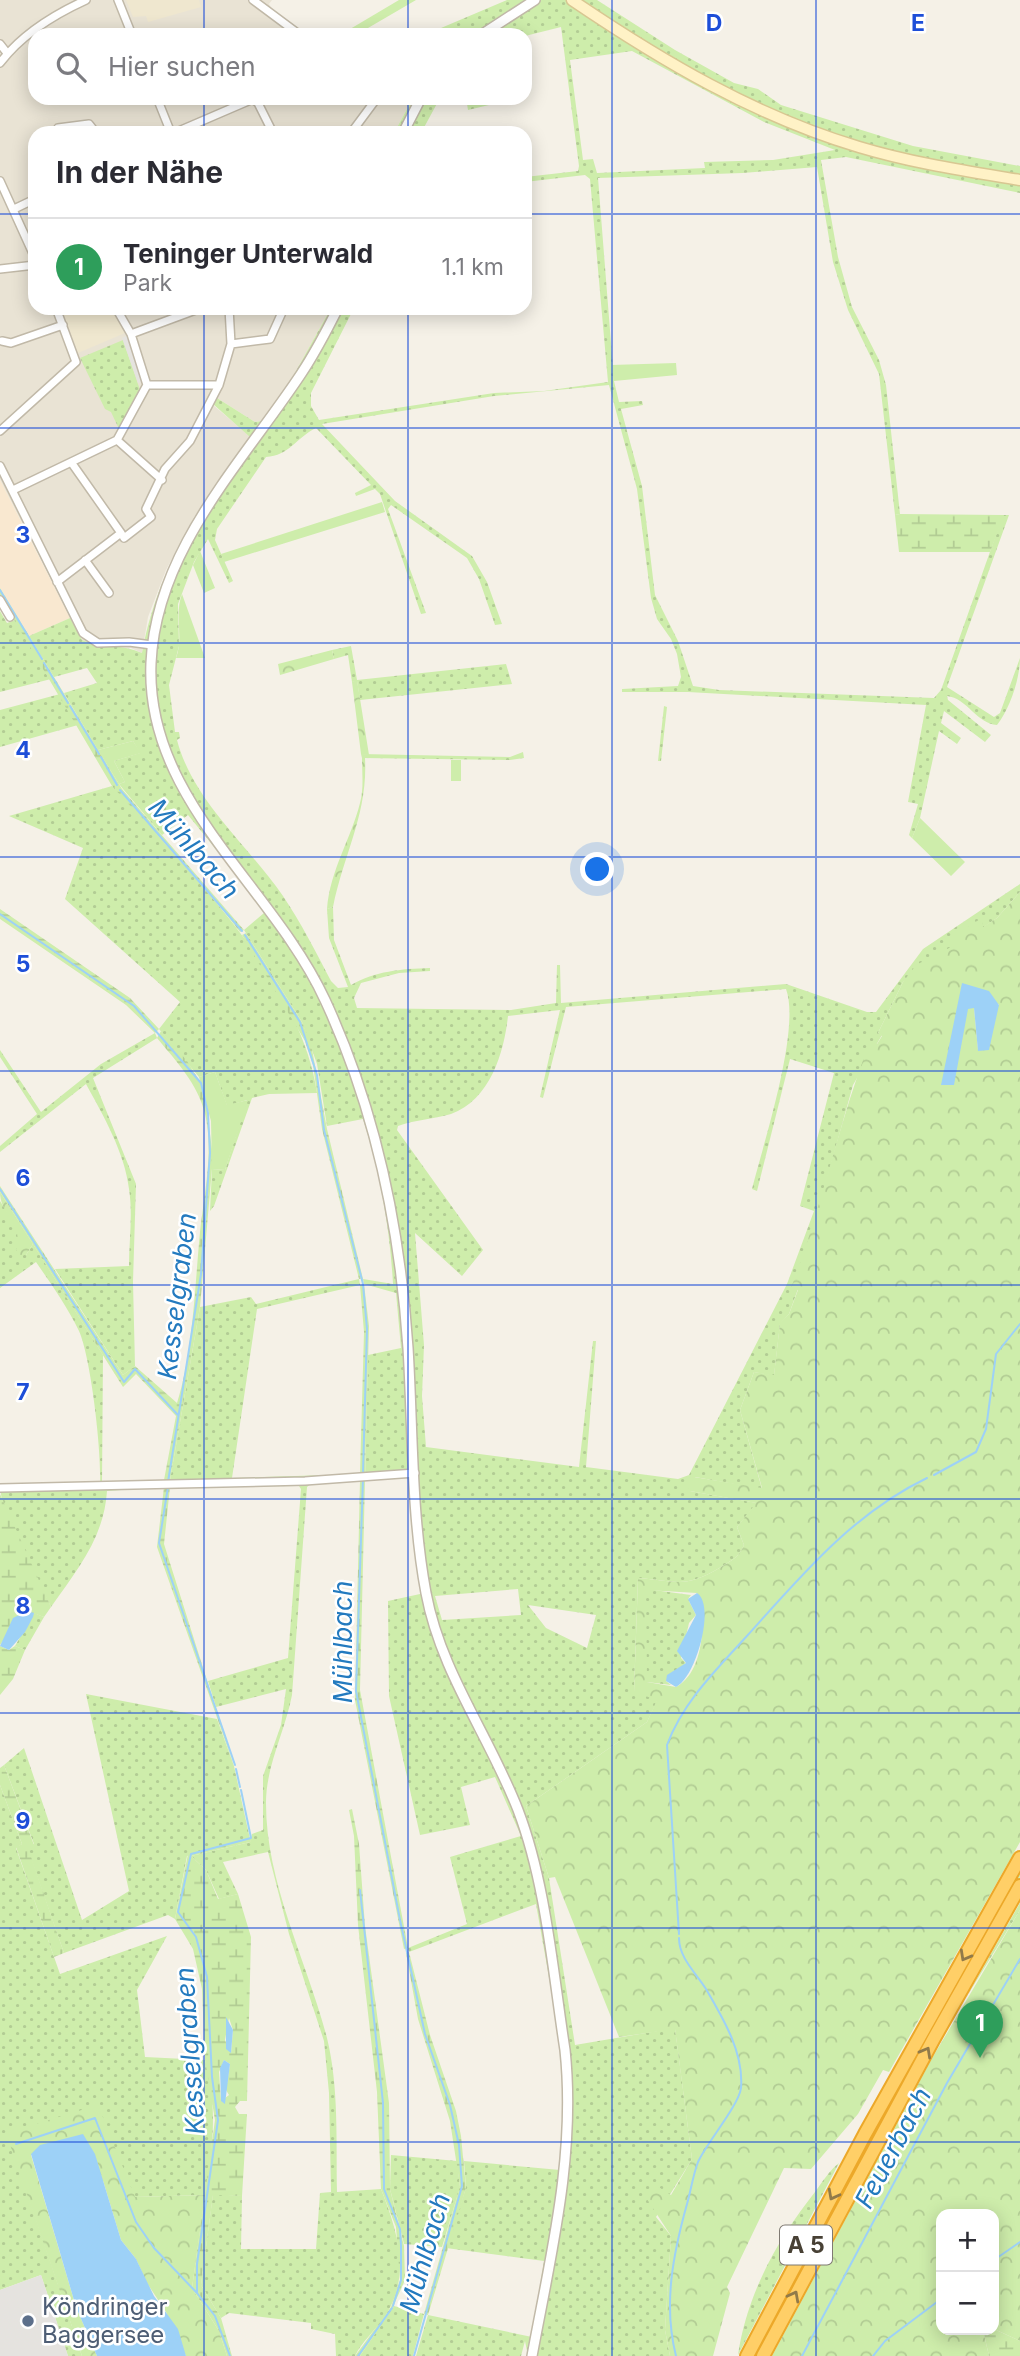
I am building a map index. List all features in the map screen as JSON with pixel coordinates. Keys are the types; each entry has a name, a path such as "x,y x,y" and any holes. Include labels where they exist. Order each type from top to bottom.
{"highway":[{"name":"A 5","path":"747,2356 864,2134 1020,1858"},
{"name":"A 5","path":"763,2356 933,2040 1020,1886"}],"main road":[{"path":"572,0 663,59 736,99 794,124 860,147 918,163 1020,180"}],"street":[{"path":"38,28 86,0"},
{"path":"118,0 129,28"},
{"path":"253,0 291,28"},
{"path":"491,28 526,3 535,0"},
{"path":"0,63 7,52 28,36"},
{"path":"0,44 7,52"},
{"path":"160,105 170,126"},
{"path":"190,126 241,105"},
{"path":"259,105 270,126"},
{"path":"356,126 372,105"},
{"path":"407,126 417,105"},
{"path":"74,126 91,126"},
{"path":"0,181 28,242"},
{"path":"14,209 28,202"},
{"path":"0,269 28,266"},
{"path":"0,431 76,362 59,315"},
{"path":"13,490 117,440 148,385 131,334 120,315"},
{"path":"131,334 182,315"},
{"path":"71,462 124,538 151,517 146,509 162,480 164,469 190,441 219,385 231,344 229,315"},
{"path":"231,344 270,340 281,315"},
{"path":"334,315 302,373 183,549 164,595 152,645 154,712 172,770 197,813 270,908 306,963 343,1041 371,1121 399,1256 422,1570 435,1633 464,1702 506,1782 529,1841 565,2050 569,2084 568,2146 532,2356"},
{"path":"2,341 11,343 64,325"},
{"path":"148,385 219,385"},
{"path":"117,440 162,480"},
{"path":"0,466 78,626 93,641 152,645"},
{"path":"57,582 121,533"},
{"path":"85,560 108,593"},
{"path":"0,600 10,617"},
{"path":"0,1488 363,1477 415,1473"}],"shaded area":[{"path":"0,0 272,0 269,4 274,12 296,28 28,28 28,105 409,105 398,126 28,126 28,315 327,315 286,389 262,421 255,422 217,398 213,405 251,437 194,517 166,570 148,617 142,653 131,648 100,647 82,640 0,480"},
{"path":"126,0 199,0 201,7 148,22 146,16 133,17"},
{"path":"64,315 115,315 125,333 78,353"},
{"path":"131,334 146,380 138,383 122,338"},
{"path":"0,480 70,618 29,636 0,588"},
{"name":"Köndringer Baggersee","path":"41,2275 68,2356 0,2356 0,2290"}],"green space":[{"path":"399,0 416,0 368,28 352,28"},
{"path":"507,0 597,0 675,50 734,83 758,89 781,105 913,146 1020,166 1020,193 846,157 821,160 838,257 852,307 879,360 886,385 900,514 895,515 879,374 848,310 833,262 817,167 743,173 598,178 614,381 619,402 642,401 643,405 621,409 642,486 655,595 678,641 693,686 719,690 934,698 941,690 1003,515 1009,515 947,687 994,717 1000,713 1020,658 1016,684 1006,711 997,725 990,724 960,701 947,696 948,700 991,735 985,742 944,711 941,723 961,738 957,744 939,731 920,818 912,838 909,835 918,804 908,802 926,705 688,692 622,692 622,689 678,686 681,677 677,654 671,639 657,619 651,598 637,489 609,385 494,396 322,424 395,501 472,556 487,582 502,624 495,625 479,579 467,558 391,505 388,509 426,613 421,614 380,494 375,489 356,496 355,493 371,485 316,428 287,450 266,457 217,529 215,540 233,581 229,583 208,539 194,562 178,604 179,646 169,685 175,732 179,732 180,738 177,740 195,783 283,896 331,981 338,988 348,987 329,938 327,909 333,907 334,940 351,985 389,972 430,968 430,971 399,973 361,983 354,998 357,1008 511,1010 556,1003 557,965 560,965 561,1003 786,984 867,1012 876,1012 923,949 1020,884 1020,892 997,918 903,982 878,1033 882,1035 853,1085 810,1240 792,1287 798,1289 789,1314 780,1324 774,1376 754,1372 740,1410 762,1489 695,1477 690,1491 757,1503 737,1527 744,1545 742,1549 732,1560 709,1574 689,1581 638,1578 634,1691 658,1699 647,1722 526,1806 549,1878 575,2045 675,2028 692,2159 656,2217 671,2236 665,2330 670,2356 528,2356 525,2341 521,2356 416,2356 428,2315 532,2337 544,2261 446,2248 466,2188 464,2161 560,2170 563,2136 562,2069 536,1904 409,1952 408,1948 467,1924 450,1857 521,1836 495,1777 461,1787 470,1825 420,1835 389,1696 388,1601 420,1594 422,1589 412,1481 404,1477 365,1480 368,1355 401,1348 396,1293 364,1284 363,1279 393,1284 387,1221 379,1180 363,1119 327,1126 317,1064 302,1022 244,930 264,913 264,908 188,815 162,835 119,784 125,782 114,761 140,753 133,741 98,750 64,693 97,683 87,668 54,677 29,636 70,618 82,640 142,653 158,594 183,539 198,512 250,437 213,404 217,398 255,422 262,421 286,389 327,315 350,315 311,393 311,406 319,420 494,393 544,391 608,382 590,179 585,175 532,181 532,176 578,171 579,166 561,27 532,34 532,28 441,28","holes":["632,51 764,122 835,150 773,160 704,162 705,168 597,173 593,159 583,160 570,60","786,989 789,1031 785,1058 752,1189 757,1191 790,1059 834,1073 800,1206 814,1211 787,1284 689,1475 678,1479 586,1467 596,1341 593,1341 579,1467 426,1447 422,1396 424,1345 415,1233 462,1276 483,1250 397,1130 398,1126 451,1114 476,1098 493,1074 503,1045 508,1016 560,1010 540,1097 543,1098 566,1007","518,1589 521,1615 442,1620 435,1596","528,1605 596,1615 587,1648 546,1628"]},
{"path":"409,105 436,105 425,126 398,126"},
{"path":"467,105 489,105 468,110"},
{"path":"123,340 140,390 119,429 111,412 105,409 80,358"},
{"path":"676,363 677,375 614,381 611,365"},
{"path":"382,502 385,512 224,562 221,554"},
{"path":"895,515 1004,515 990,552 899,552"},
{"path":"200,551 215,588 204,593 193,565"},
{"path":"0,588 122,789 244,930 240,932 208,891 112,786 0,596"},
{"path":"182,594 205,658 176,658"},
{"path":"0,611 7,623 15,620 51,679 0,692"},
{"path":"351,646 357,680 506,664 512,684 360,700 357,681 352,682 348,655 334,659 332,650"},
{"path":"332,650 334,659 280,675 278,664"},
{"path":"357,680 369,755 361,754 352,682"},
{"path":"60,694 78,725 0,747 0,710"},
{"path":"664,706 667,707 661,761 658,761"},
{"path":"133,741 141,753 114,761 125,782 119,784 98,750"},
{"path":"523,752 524,758 510,760 362,758 361,754 510,757"},
{"path":"362,758 365,758 365,778 359,816 333,907 327,909 336,868 360,803"},
{"path":"451,760 461,760 461,781 451,781"},
{"path":"112,786 131,803 233,923 277,988 309,1057 317,1093 269,1094 252,1098 210,1211 212,1169 225,1170 247,1100 227,1106 215,1072 199,1077 159,1029 180,1002 65,899 83,848 9,816"},
{"path":"920,818 965,862 951,876 912,838"},
{"path":"1020,892 1020,1842 889,2072 883,2070 858,2114 811,2169 784,2168 727,2287 730,2293 713,2356 670,2356 665,2330 671,2236 645,2196 654,2184 671,2195 692,2159 675,2029 619,2037 555,1877 549,1878 526,1806 647,1722 657,1700 634,1692 638,1578 689,1581 709,1574 732,1560 742,1549 744,1545 737,1527 756,1503 690,1491 685,1485 694,1477 762,1488 740,1410 754,1372 774,1375 780,1323 789,1314 798,1290 791,1288 869,1044 877,1044 882,1036 878,1033 903,982 916,965 951,947 952,936 982,918 983,927 997,918","holes":["999,1004 978,1050 974,1008 968,1008","646,1590 697,1593 702,1616 698,1658 685,1680 676,1687 647,1682"]},
{"path":"0,909 130,998 159,1029 155,1033 126,1005 0,919"},
{"path":"246,933 302,1022 311,1044 327,1129 363,1279 359,1279 322,1129 313,1065 305,1041 242,935"},
{"path":"161,1031 187,1061 204,1088 213,1157 200,1307 170,1480 164,1480 176,1416 136,1374 123,1387 0,1192 0,1186 123,1375 135,1366 177,1403 190,1341 209,1143 202,1103 185,1073 157,1038"},
{"path":"155,1033 157,1038 93,1078 136,1184 133,1282 135,1366 123,1375 55,1269 129,1266 130,1198 127,1175 118,1148 86,1084 0,1152 0,1146 37,1114 0,1057 0,1050 41,1112 101,1064"},
{"path":"215,1072 227,1105 248,1100 225,1170 212,1169 211,1121 199,1077"},
{"path":"0,1192 33,1244 26,1255 20,1255 16,1250 17,1232 1,1200"},
{"path":"0,1201 15,1224 26,1255 33,1244 103,1355 102,1484 164,1480 164,1487 107,1491 101,1524 95,1539 51,1607 12,1529 0,1483 100,1485 95,1406 88,1362 79,1331 36,1262 0,1288"},
{"path":"359,1279 360,1285 257,1309 232,1478 360,1474 312,1483 307,1487 292,1695 272,1762 266,1803 268,1833 280,1893 319,2009 331,2057 336,2115 337,2192 381,2189 399,2253 398,2285 385,2316 355,2356 336,2356 335,2334 311,2329 311,2323 229,2313 221,2318 201,2285 213,2194 242,2196 241,2249 316,2249 320,2193 331,2192 329,2093 324,2041 289,1934 268,1852 223,1862 238,1894 219,1899 206,1870 191,1856 250,1842 252,1834 263,1830 263,1776 281,1725 286,1689 216,1707 208,1681 288,1658 301,1489 299,1486 170,1487 170,1480 200,1307 251,1297 256,1304"},
{"path":"364,1284 369,1326 365,1474 360,1474 364,1332 360,1285"},
{"path":"360,1480 365,1480 360,1690 408,1948 404,1949 355,1700"},
{"path":"164,1487 170,1487 164,1544 234,1766 157,1547"},
{"path":"0,1494 51,1607 44,1617 27,1611 22,1614 0,1645"},
{"path":"646,1589 691,1595 688,1599 696,1615 689,1623 681,1658 686,1663 666,1681 671,1685 647,1682"},
{"path":"34,1613 44,1617 25,1650 15,1646"},
{"path":"0,1646 9,1650 15,1646 25,1650 13,1679 0,1695"},
{"path":"86,1694 217,1719 234,1766 250,1839 187,1856 175,1919 168,1915 64,1953 27,1847 34,1844 4,1765 24,1748 82,1920 129,1891"},
{"path":"4,1765 34,1845 28,1848 64,1953 54,1957 16,1847 22,1844 0,1785 0,1768"},
{"path":"0,1785 22,1844 16,1848 60,1974 167,1936 137,1990 145,2057 205,2060 212,2094 212,2144 205,2195 135,2197 7,2133 82,2356 68,2356 41,2275 0,2290"},
{"path":"352,1809 359,1844 365,1926 389,2103 390,2189 404,2246 405,2280 391,2311 360,2356 355,2356 391,2307 400,2280 396,2227 381,2189 377,2092 358,1925 354,1836 349,1810"},
{"path":"252,1838 250,1842 191,1856 206,1870 218,1899 238,1894 251,1937 247,2101 240,2101 235,2107 239,2114 247,2114 242,2196 213,2195 201,2285 221,2318 232,2356 227,2356 219,2331 192,2288 215,2120 205,2060 202,1989 193,1949 175,1919 188,1854","holes":["229,2018 233,2030 231,2053 225,2040","224,2060 230,2064 226,2090 229,2095 221,2101 219,2072"]},
{"path":"1020,1867 1020,1877 757,2356 752,2356 874,2126"},
{"path":"1020,1903 1020,1910 964,2001"},
{"path":"1020,1910 1020,2341 999,2331 999,2209 936,2209 936,2335 984,2335 989,2356 772,2356 931,2060"},
{"path":"409,1952 430,2035 456,2111 466,2188 428,2315 424,2314 460,2186 450,2121 418,2019 406,1953"},
{"path":"98,2105 135,2197 205,2195 192,2288 219,2331 227,2356 186,2356 166,2312 147,2283 136,2259 121,2240 95,2154 31,2155 76,2307 97,2356 82,2356 6,2133"},
{"path":"391,2155 457,2161 460,2187 442,2247 404,2244 390,2189"},
{"path":"839,2163 738,2355 748,2311 776,2249 801,2210"},
{"path":"394,2306 424,2314 413,2356 360,2356"},
{"path":"999,2331 1020,2341 1020,2356 989,2356 984,2335 999,2335"}],"water":[{"path":"962,983 989,991 999,1005 989,1050 978,1051 974,1008 968,1009 954,1085 941,1085"},
{"path":"697,1593 705,1611 701,1641 690,1670 676,1687 666,1681 667,1675 686,1663 677,1651 696,1615 688,1599"},
{"path":"27,1611 34,1613 25,1632 9,1650 0,1646 13,1618"},
{"path":"226,2017 233,2030 231,2053 226,2049"},
{"path":"224,2060 230,2064 225,2104 221,2101 220,2068"},
{"path":"83,2134 95,2154 121,2240 136,2259 154,2296 178,2329 186,2356 97,2356 76,2307 31,2154 40,2145"}],"waterway":[{"name":"Mühlbach","path":"0,590 42,659"},
{"name":"Mühlbach","path":"44,663 68,703"},
{"name":"Mühlbach","path":"70,706 99,754"},
{"name":"Mühlbach","path":"101,757 117,785"},
{"name":"Mühlbach","path":"120,790 242,931"},
{"name":"Kesselgraben","path":"0,914 134,1006 201,1083 208,1113 210,1153 201,1274 168,1482"},
{"name":"Mühlbach","path":"245,935 300,1022 317,1075 324,1130 363,1284 367,1329 363,1473"},
{"path":"0,1189 124,1382 135,1369 178,1415"},
{"path":"934,1475 976,1452 986,1429 996,1354 1020,1324"},
{"name":"Mühlbach","path":"363,1478 356,1691 425,2034 450,2105 459,2145 462,2186 414,2356"},
{"path":"679,1934 667,1745 674,1729 712,1674 829,1548 875,1509 927,1478"},
{"name":"Kesselgraben","path":"168,1487 159,1543 235,1765"},
{"name":"Kesselgraben","path":"236,1769 240,1787"},
{"name":"Kesselgraben","path":"230,2356 215,2316 197,2293 197,2264 218,2120 212,2077 207,1977 196,1937 178,1912 191,1854 251,1838 241,1790"},
{"path":"360,1890 383,2103 384,2189 400,2229 401,2280 393,2306"},
{"path":"676,2356 670,2299 682,2223 698,2162 735,2104 741,2088 739,2062 731,2036 706,1989 685,1959 679,1938"},
{"name":"Feuerbach","path":"802,2356 947,2083 1020,1959"},
{"path":"16,2144 95,2118 136,2222 154,2248 197,2293"},
{"path":"999,2257 1020,2242"},
{"path":"873,2356 885,2341 936,2303"},
{"path":"358,2356 392,2308"}],"place":[{"name":"Teninger Unterwald","path":"980,2058"},
{"name":"Köndringer Baggersee","path":"28,2321"}]}
